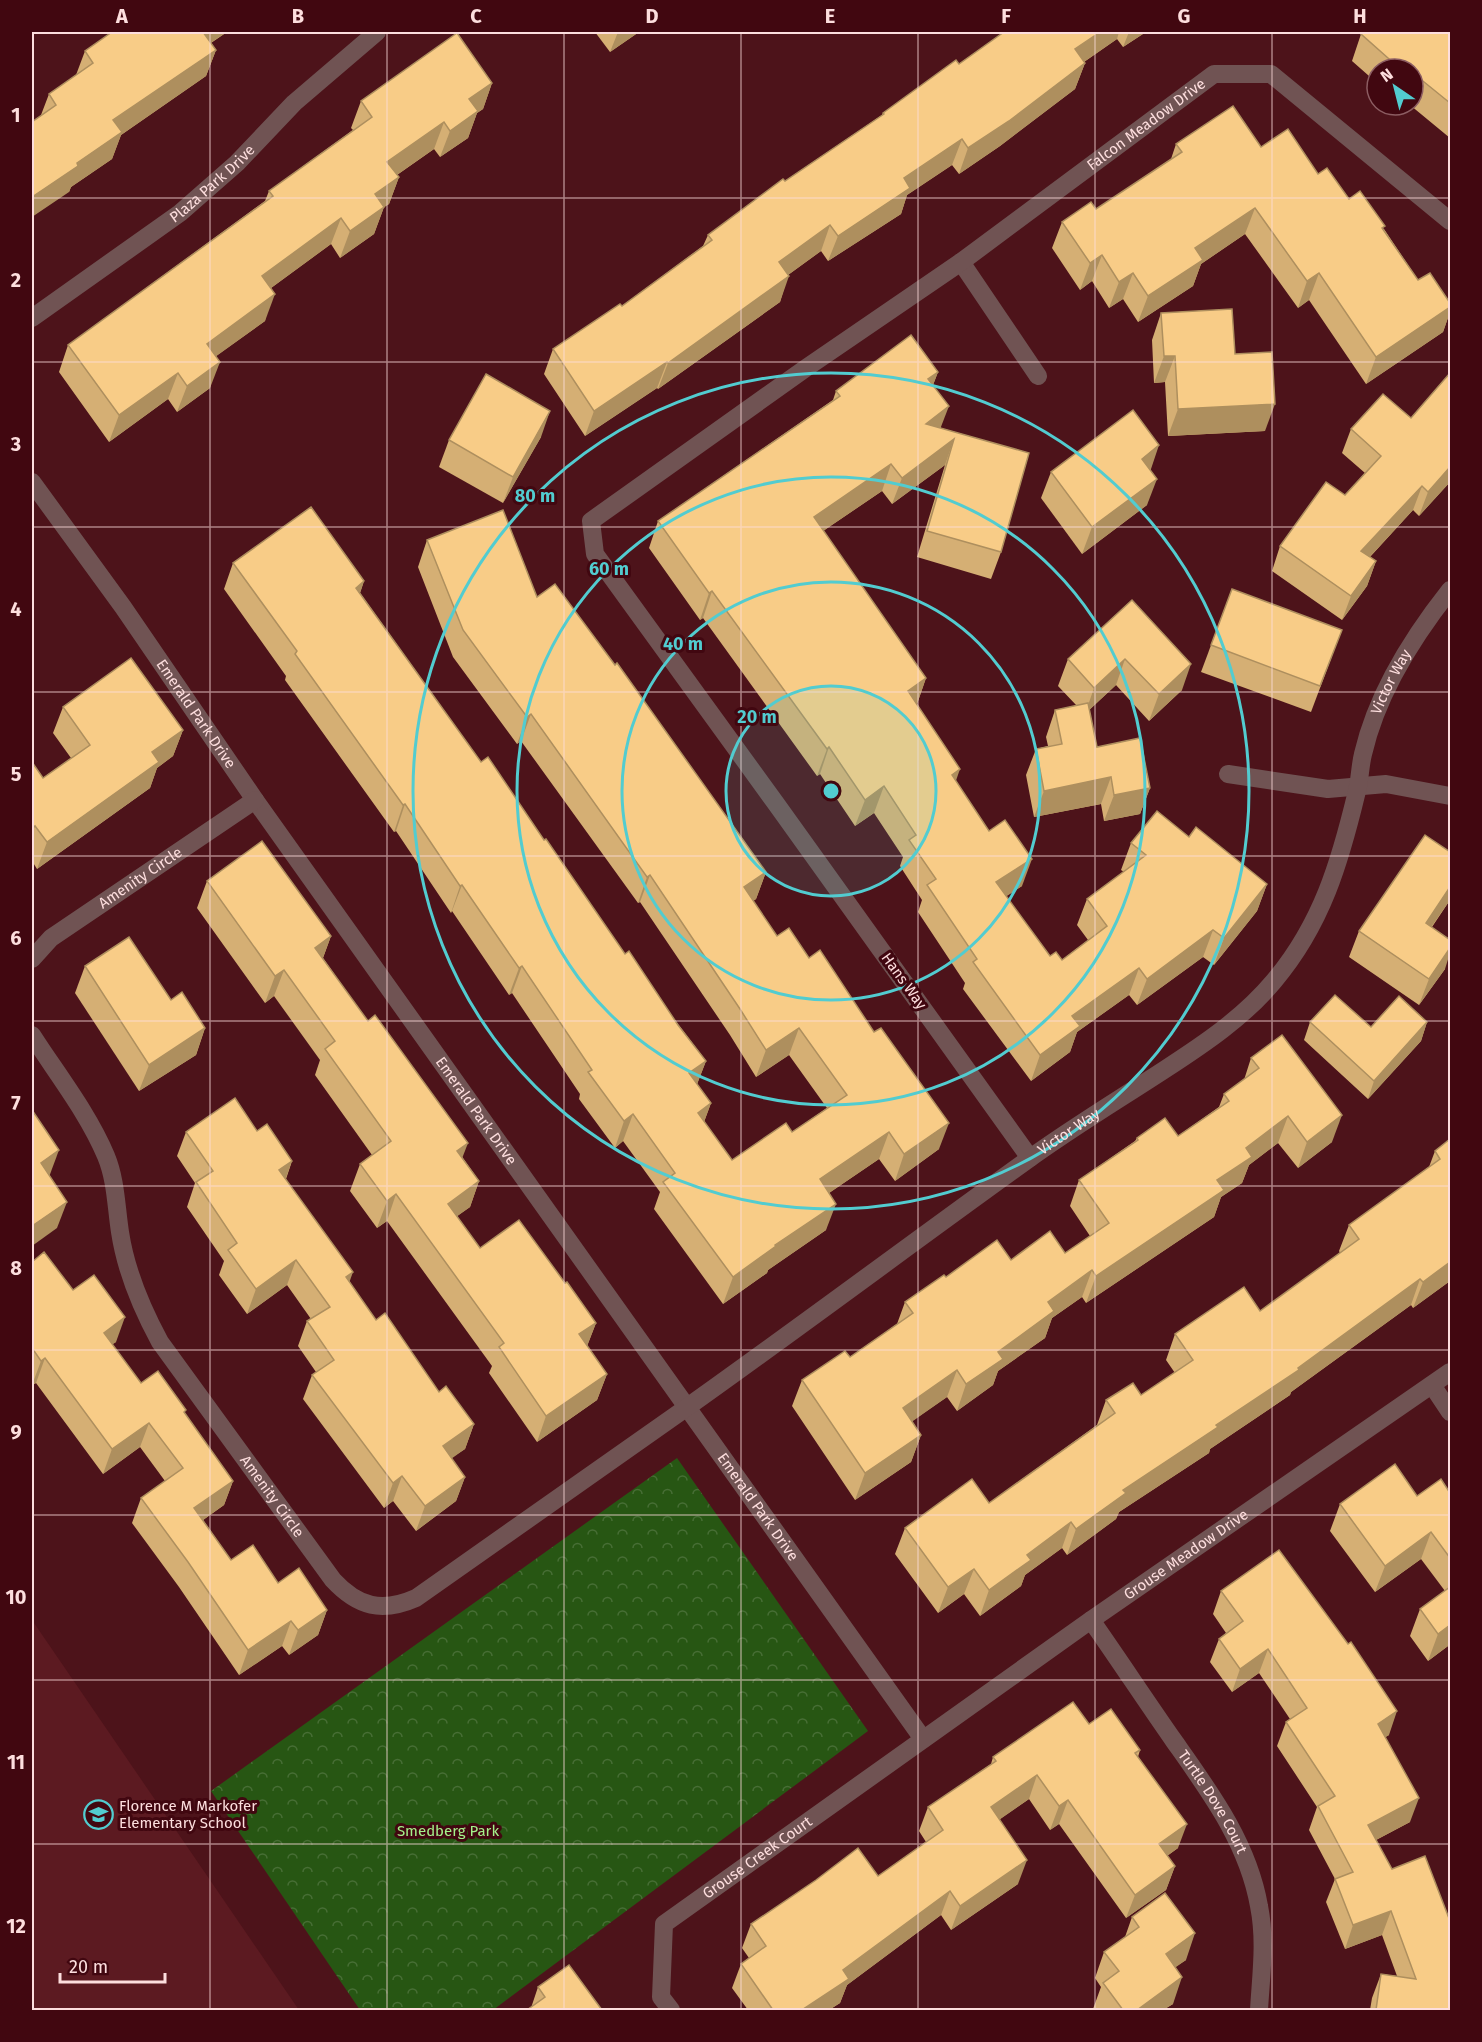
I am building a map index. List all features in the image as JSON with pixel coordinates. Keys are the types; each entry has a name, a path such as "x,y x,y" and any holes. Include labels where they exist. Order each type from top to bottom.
{"street":[{"name":"Plaza Park Drive","path":"32,318 180,213 237,163 294,103 377,32"},
{"name":"Falcon Meadow Drive","path":"806,368 961,262 1214,74 1271,74 1450,221"},
{"path":"961,262 1038,376"},
{"name":"Hans Way","path":"806,368 591,521 595,554 1030,1158"},
{"name":"Emerald Park Drive","path":"32,482 123,608 255,800 923,1739"},
{"name":"Victor Way","path":"688,1407 1030,1158 1214,1037 1245,1012 1273,983 1298,951 1318,917 1334,880 1359,786 1363,755 1390,683 1429,617 1450,590"},
{"path":"1228,774 1328,789 1386,784 1450,796"},
{"name":"Amenity Circle","path":"32,960 51,938 255,800"},
{"name":"Amenity Circle","path":"32,1035 89,1123 106,1156 116,1193 127,1270 141,1306 160,1342 333,1580 345,1593 362,1603 384,1607 400,1605 416,1598 688,1407"},
{"name":"Grouse Meadow Drive","path":"923,1739 1450,1372"},
{"path":"1432,1385 1450,1412"},
{"name":"Turtle Dove Court","path":"1091,1620 1215,1800 1234,1832 1249,1867 1259,1905 1264,1943 1259,2010"},
{"name":"Grouse Creek Court","path":"671,2010 661,1997 664,1924 923,1739"}],"shaded area":[{"name":"Florence M Markofer Elementary School","path":"32,1620 299,2010 32,2010"}],"green space":[{"name":"Smedberg Park","path":"677,1458 868,1731 493,2010 360,2010 211,1791"}],"building":[{"path":"112,32 203,32 216,50 113,120 122,132 77,163 78,166 32,197 32,122 56,105 49,94 93,63 85,51"},
{"path":"1004,32 1100,32 1075,49 1085,63 1009,121 968,148 962,139 904,178 910,188 838,236 830,225 779,262 789,276 668,363 594,411 553,349 620,304 622,306 712,240 708,235 783,179 785,181 884,114 956,60 959,64"},
{"path":"1364,32 1450,32 1450,103 1425,83 1425,57 1387,57 1361,34"},
{"path":"457,33 492,83 469,99 478,111 450,131 444,122 387,162 399,177 375,194 384,207 350,231 341,218 262,276 275,294 207,344 220,362 187,386 178,373 119,415 68,345 273,196 269,191 372,117 361,101"},
{"path":"1233,106 1261,147 1288,129 1318,174 1327,168 1349,199 1360,191 1385,226 1382,228 1418,280 1430,273 1450,303 1450,307 1376,357 1319,273 1307,281 1255,208 1195,248 1203,260 1148,296 1133,273 1119,282 1102,255 1090,263 1062,222 1091,202 1096,209 1182,152 1176,144"},
{"path":"1232,309 1235,354 1272,352 1275,404 1178,409 1175,356 1164,356 1161,313"},
{"path":"911,335 938,372 928,379 949,406 926,424 1029,453 1001,552 927,531 954,439 902,478 891,464 814,517 926,678 908,691 960,769 952,775 989,831 1005,820 1032,859 996,882 1050,956 1056,952 1062,960 1107,926 1087,899 1146,855 1131,843 1157,811 1189,837 1196,827 1267,884 1224,938 1213,930 1147,979 1139,968 1072,1016 1080,1026 1040,1055 973,962 977,959 927,885 936,879 909,840 916,835 884,786 865,800 829,747 827,749 712,591 709,593 658,521 840,396 836,391"},
{"path":"1450,373 1450,467 1428,492 1422,486 1361,551 1376,561 1351,596 1280,546 1326,482 1345,495 1381,456 1351,429 1383,394 1411,418"},
{"path":"486,374 550,411 513,477 449,440"},
{"path":"1133,410 1159,445 1142,459 1157,479 1092,527 1051,472"},
{"path":"311,507 364,581 356,588 481,762 488,757 625,954 629,951 678,1025 706,1061 689,1073 711,1103 698,1113 732,1160 786,1123 792,1132 847,1095 799,1028 766,1050 650,875 647,877 531,714 527,717 463,630 427,540 503,510 537,597 555,584 615,665 617,663 766,872 744,887 777,936 789,928 809,958 820,950 874,1032 881,1028 949,1123 904,1154 889,1132 820,1179 836,1204 775,1245 733,1277 663,1182 675,1173 633,1114 624,1121 588,1072 592,1070 522,966 519,968 462,885 460,886 405,804 403,805 295,654 297,651 233,563"},
{"path":"1232,589 1342,630 1320,686 1211,645"},
{"path":"1132,600 1191,664 1159,694 1125,659 1094,688 1068,659"},
{"path":"131,658 183,730 152,752 159,762 47,842 35,826 32,829 32,762 43,778 90,745 63,707"},
{"path":"1088,703 1097,747 1140,738 1150,788 1114,795 1111,777 1044,791 1036,749 1062,744 1055,710"},
{"path":"1425,835 1450,852 1450,887 1426,923 1450,940 1450,948 1429,979 1359,931"},
{"path":"262,841 331,936 315,948 368,1021 375,1015 468,1143 457,1151 479,1181 448,1204 480,1248 519,1220 596,1323 579,1334 607,1374 546,1416 499,1347 504,1343 396,1194 387,1201 360,1164 391,1141 325,1049 335,1041 284,970 275,976 207,881"},
{"path":"129,937 171,1000 182,992 205,1028 149,1065 85,966"},
{"path":"1335,995 1371,1027 1399,996 1427,1022 1374,1081 1310,1022"},
{"path":"1282,1035 1342,1115 1307,1142 1288,1116 1246,1148 1252,1157 1217,1180 1224,1190 1096,1276 1092,1270 1048,1302 1054,1311 998,1352 1003,1359 966,1384 957,1370 903,1408 921,1435 865,1473 802,1380 845,1351 850,1357 913,1313 905,1302 944,1275 946,1277 997,1240 1011,1260 1050,1231 1065,1253 1109,1223 1079,1180 1138,1140 1137,1138 1165,1118 1178,1136 1229,1101 1224,1094 1259,1068 1251,1058"},
{"path":"235,1098 257,1131 267,1124 292,1161 279,1170 353,1272 346,1277 376,1320 385,1313 439,1392 446,1386 474,1424 443,1446 465,1477 425,1506 402,1476 393,1483 312,1375 334,1360 307,1321 330,1307 296,1260 256,1289 228,1250 237,1243 196,1182 213,1171 186,1132"},
{"path":"32,1110 59,1150 41,1163 67,1202 32,1226"},
{"path":"1450,1139 1450,1262 1423,1282 1420,1279 1298,1368 1299,1370 1123,1490 1126,1493 1076,1529 1071,1522 1027,1555 1031,1560 989,1590 974,1569 948,1587 905,1528 972,1479 989,1503 1115,1413 1106,1400 1133,1383 1141,1395 1193,1360 1175,1334 1244,1287 1260,1311 1359,1239 1349,1225 1440,1159 1435,1151"},
{"path":"44,1252 73,1290 94,1275 125,1317 104,1333 141,1383 158,1371 233,1481 194,1508 231,1560 253,1545 278,1583 299,1568 327,1610 298,1630 291,1621 248,1650 141,1498 183,1468 149,1423 112,1449 45,1358 41,1361 32,1348 32,1262"},
{"path":"1395,1464 1417,1496 1441,1479 1450,1493 1450,1558 1431,1532 1385,1566 1340,1504"},
{"path":"1279,1550 1348,1644 1351,1642 1397,1711 1378,1724 1419,1798 1368,1825 1392,1869 1425,1856 1450,1921 1450,2010 1376,2010 1381,1974 1416,1979 1391,1911 1353,1925 1335,1879 1353,1872 1318,1806 1335,1796 1286,1722 1307,1708 1268,1649 1240,1669 1219,1639 1243,1621 1221,1591"},
{"path":"1450,1587 1450,1625 1438,1634 1420,1609"},
{"path":"1073,1702 1089,1724 1111,1709 1140,1750 1135,1753 1187,1824 1159,1844 1175,1866 1135,1895 1068,1800 1059,1806 1037,1775 991,1807 1027,1860 960,1906 950,1891 843,1970 849,1979 802,2010 773,2010 741,1964 766,1946 751,1924 858,1848 878,1876 943,1830 928,1807 996,1761 993,1757"},
{"path":"1165,1893 1195,1933 1166,1954 1182,1977 1137,2010 1123,2010 1103,1983 1119,1971 1104,1952 1139,1927 1132,1917"},
{"path":"569,1965 602,2010 527,2010 545,1997 538,1987"}],"place":[{"name":"Florence M Markofer Elementary School","path":"98,1815"}]}
